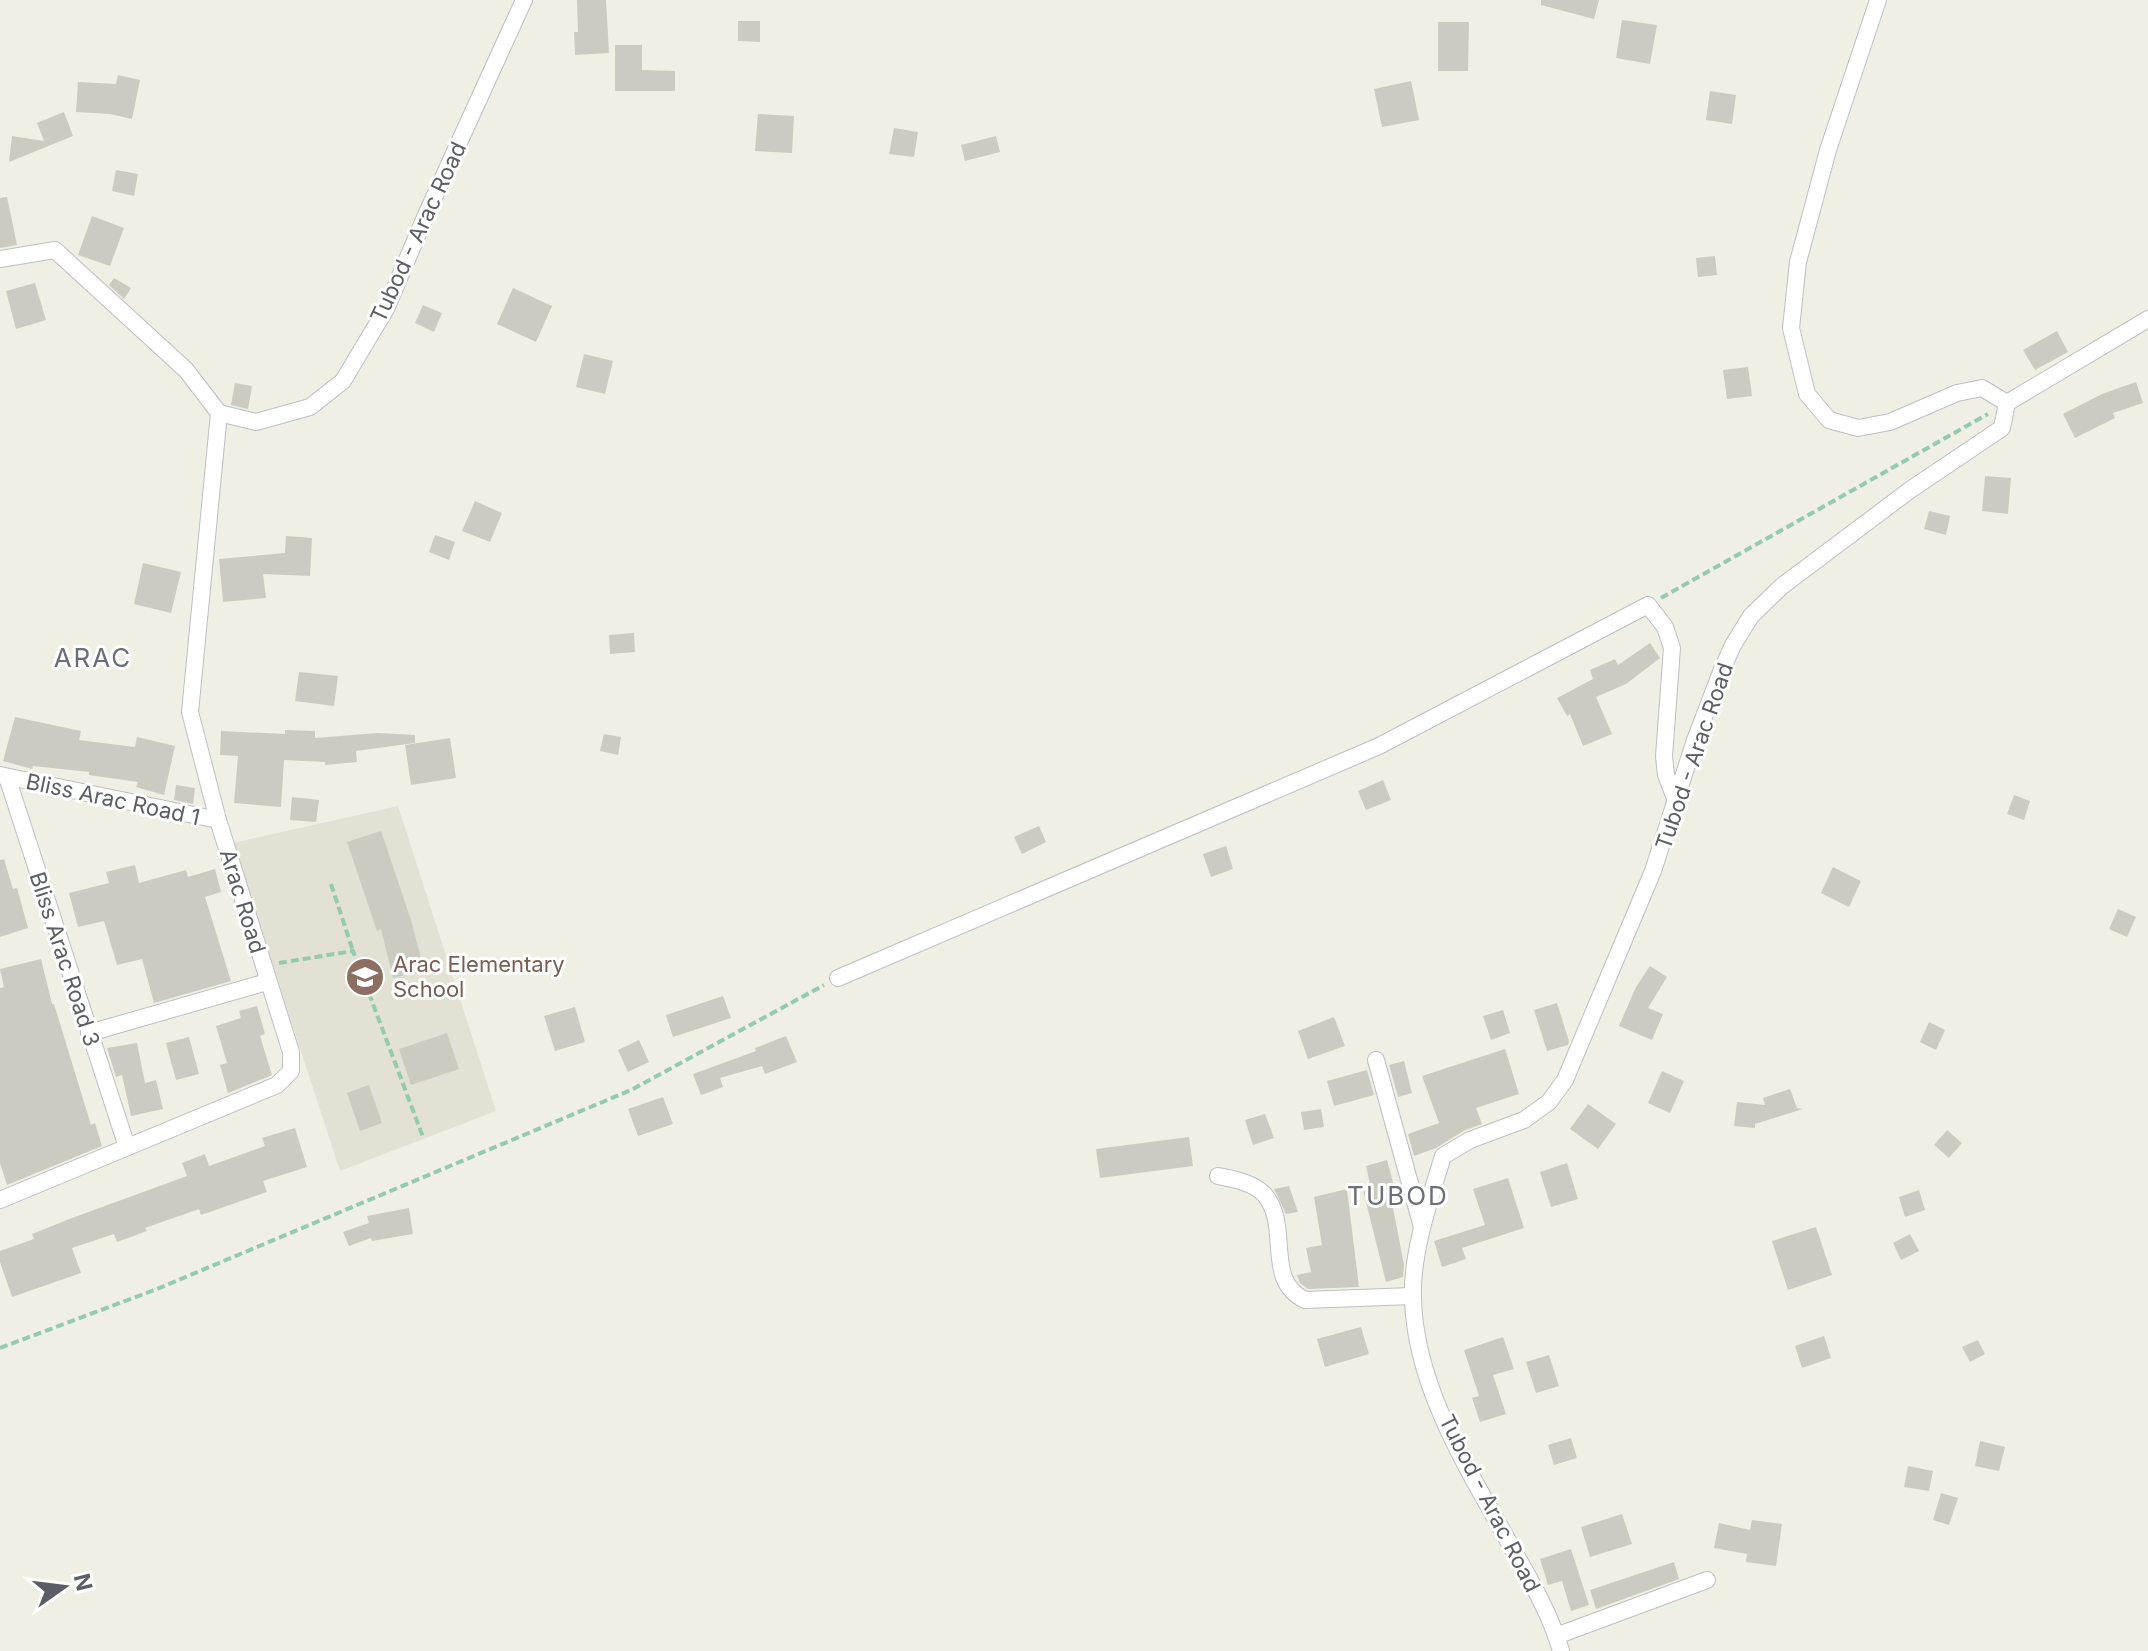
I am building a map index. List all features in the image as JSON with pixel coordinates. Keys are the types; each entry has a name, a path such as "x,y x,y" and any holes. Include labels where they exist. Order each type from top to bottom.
{"street":[{"name":"Tubod - Arac Road","path":"219,413 256,422 310,407 343,381 386,309 524,0"},
{"path":"1878,0 1828,150 1798,262 1791,328 1807,394 1829,420 1858,428 1890,422 1957,393 1982,388 2007,403 2148,319"},
{"path":"0,259 55,250 186,370 219,413"},
{"name":"Tubod - Arac Road","path":"1558,1643 1532,1585 1469,1471 1418,1349 1412,1296 1422,1227 1443,1156 1470,1140 1524,1120 1549,1102 1565,1080 1653,871 1695,740 1721,672 1751,616 1782,586 1910,490 2002,428 2007,403"},
{"name":"Arac Road","path":"0,1200 277,1085 291,1071 291,1052 218,820 190,712 219,413"},
{"path":"838,978 1379,746 1648,605 1665,627 1672,648 1664,756 1666,775 1676,801"},
{"name":"Bliss Arac Road 1","path":"4,776 218,820"},
{"name":"Bliss Arac Road 3","path":"4,776 127,1147"},
{"path":"89,1033 265,973"},
{"path":"1376,1060 1422,1227"},
{"path":"1218,1176 1245,1182 1264,1194 1276,1219 1283,1277 1291,1293 1305,1300 1412,1296"},
{"path":"1558,1643 1707,1580"}],"path":[{"path":"1648,605 2007,403"},
{"path":"331,884 423,1137"},
{"path":"265,973 353,951"},
{"path":"0,1348 157,1289 631,1090 838,978"}],"shaded area":[{"name":"Arac Elementary School","path":"398,806 496,1111 340,1171 233,843"}],"building":[{"path":"577,0 606,0 609,53 575,55"},
{"path":"1541,0 1599,0 1594,19 1541,5"},
{"path":"1622,20 1657,25 1650,64 1616,58"},
{"path":"738,21 760,21 760,42 738,41"},
{"path":"1438,22 1469,22 1468,71 1438,71"},
{"path":"615,45 642,45 642,70 675,71 675,91 615,91"},
{"path":"118,75 140,80 132,119 76,112 78,82 116,84"},
{"path":"1411,81 1419,120 1382,127 1374,89"},
{"path":"1710,91 1736,95 1732,124 1706,120"},
{"path":"64,112 73,136 9,162 12,136 44,141 37,123"},
{"path":"758,114 794,116 792,153 755,151"},
{"path":"894,128 918,132 914,157 889,154"},
{"path":"996,136 1000,152 965,161 961,145"},
{"path":"116,170 138,174 134,196 112,191"},
{"path":"7,197 17,245 0,248 0,198"},
{"path":"92,216 124,228 110,266 78,255"},
{"path":"1715,256 1717,275 1698,277 1696,258"},
{"path":"114,278 131,288 124,299 109,285"},
{"path":"35,283 46,320 16,329 6,291"},
{"path":"513,288 552,306 536,342 497,324"},
{"path":"423,305 442,313 434,332 415,323"},
{"path":"2057,331 2068,352 2035,370 2023,350"},
{"path":"584,354 613,361 605,394 576,387"},
{"path":"1748,367 1752,396 1727,399 1723,370"},
{"path":"2136,382 2143,403 2113,413 2115,418 2075,438 2063,414 2102,394"},
{"path":"235,383 252,386 248,409 231,405"},
{"path":"1985,476 2011,478 2008,514 1982,511"},
{"path":"475,501 502,513 490,542 462,531"},
{"path":"1929,511 1950,516 1946,535 1924,529"},
{"path":"435,535 455,542 449,560 429,552"},
{"path":"286,536 312,538 310,576 263,574 266,598 223,602 219,559 285,553"},
{"path":"143,563 181,572 171,613 134,604"},
{"path":"634,633 635,652 610,654 609,635"},
{"path":"1650,643 1660,658 1626,684 1596,697 1612,734 1583,746 1570,714 1567,716 1557,698 1593,679 1590,670 1615,659 1618,665"},
{"path":"299,672 338,676 334,706 295,701"},
{"path":"15,717 81,731 79,740 135,747 137,737 175,746 164,795 136,787 138,782 89,775 89,772 33,766 32,769 3,761"},
{"path":"285,730 315,731 315,738 378,733 415,735 415,743 356,751 357,762 325,765 325,762 284,760 281,807 234,803 238,756 220,755 221,731 285,734"},
{"path":"604,734 621,737 618,755 600,751"},
{"path":"450,738 456,778 411,785 405,745"},
{"path":"1383,780 1391,800 1366,810 1358,791"},
{"path":"176,785 195,788 193,804 174,800"},
{"path":"2014,795 2030,801 2024,820 2007,814"},
{"path":"292,797 319,800 316,822 290,820"},
{"path":"1039,826 1046,842 1022,854 1014,837"},
{"path":"381,831 424,970 393,978 381,929 377,931 347,842"},
{"path":"1226,846 1233,869 1211,877 1203,854"},
{"path":"4,859 13,889 17,888 28,928 0,937 0,860"},
{"path":"135,865 139,883 186,870 188,877 215,869 221,892 205,897 231,981 154,1003 142,959 117,965 104,921 78,927 69,893 109,883 106,872"},
{"path":"1833,867 1861,881 1849,907 1821,893"},
{"path":"2118,909 2136,917 2127,937 2109,929"},
{"path":"41,959 52,1004 91,1125 95,1123 102,1146 7,1185 0,1163 0,988 4,987 0,969"},
{"path":"1650,966 1667,977 1648,1008 1663,1014 1652,1040 1619,1026 1636,987"},
{"path":"723,996 731,1018 673,1037 666,1015"},
{"path":"1557,1003 1569,1041 1568,1045 1547,1051 1534,1010"},
{"path":"257,1006 265,1034 260,1036 272,1075 228,1093 220,1065 227,1063 216,1026 241,1018 239,1011"},
{"path":"575,1007 585,1042 555,1051 544,1016"},
{"path":"1503,1010 1510,1033 1491,1040 1483,1016"},
{"path":"1334,1017 1345,1046 1308,1059 1298,1031"},
{"path":"1929,1022 1945,1030 1936,1050 1920,1042"},
{"path":"447,1033 459,1069 411,1085 399,1049"},
{"path":"786,1036 797,1062 765,1074 762,1066 720,1078 723,1087 701,1095 693,1074 756,1051 755,1048"},
{"path":"189,1037 199,1074 176,1080 166,1043"},
{"path":"639,1040 649,1062 628,1072 618,1050"},
{"path":"137,1043 145,1083 156,1080 163,1109 131,1116 122,1075 116,1077 107,1048"},
{"path":"1505,1049 1519,1094 1476,1108 1482,1124 1414,1156 1408,1134 1439,1123 1422,1076"},
{"path":"1404,1061 1412,1093 1398,1097 1389,1065"},
{"path":"1367,1070 1374,1095 1334,1106 1327,1081"},
{"path":"1662,1071 1684,1081 1670,1113 1648,1103"},
{"path":"369,1085 382,1123 360,1131 347,1093"},
{"path":"1790,1089 1797,1108 1803,1109 1755,1124 1755,1128 1734,1126 1737,1102 1765,1105 1763,1098"},
{"path":"663,1097 673,1124 638,1136 628,1109"},
{"path":"1588,1104 1616,1124 1598,1149 1570,1129"},
{"path":"1321,1109 1324,1127 1304,1130 1301,1112"},
{"path":"1265,1114 1274,1138 1253,1145 1245,1120"},
{"path":"295,1128 307,1167 263,1181 267,1192 201,1215 199,1209 145,1228 147,1231 117,1242 114,1234 72,1248 81,1273 12,1297 0,1262 0,1251 34,1239 32,1234 187,1176 182,1163 205,1154 209,1166 265,1146 262,1138"},
{"path":"1947,1130 1962,1143 1949,1158 1934,1145"},
{"path":"1189,1137 1193,1166 1100,1178 1096,1149"},
{"path":"1387,1160 1395,1190 1390,1192 1404,1265 1403,1277 1386,1282 1362,1186 1370,1184 1366,1166"},
{"path":"1567,1163 1578,1199 1551,1207 1540,1172"},
{"path":"1508,1178 1524,1228 1462,1248 1466,1259 1442,1267 1434,1241 1485,1225 1473,1189"},
{"path":"1289,1186 1298,1212 1286,1214 1274,1189"},
{"path":"1347,1189 1359,1287 1308,1289 1300,1283 1297,1275 1311,1272 1306,1248 1322,1245 1314,1197"},
{"path":"1919,1190 1925,1210 1905,1217 1899,1197"},
{"path":"409,1208 413,1234 372,1241 371,1238 349,1246 343,1232 369,1223 367,1216"},
{"path":"1816,1227 1832,1275 1788,1290 1772,1241"},
{"path":"1910,1234 1919,1251 1901,1260 1893,1243"},
{"path":"1361,1327 1369,1354 1325,1367 1317,1339"},
{"path":"1824,1336 1831,1358 1802,1368 1795,1346"},
{"path":"1503,1337 1514,1369 1493,1375 1506,1414 1480,1422 1472,1398 1479,1396 1464,1350"},
{"path":"1978,1340 1985,1354 1970,1362 1962,1347"},
{"path":"1549,1355 1559,1386 1536,1393 1526,1362"},
{"path":"1571,1438 1577,1458 1554,1465 1548,1445"},
{"path":"1980,1441 2005,1447 1999,1471 1975,1466"},
{"path":"1908,1466 1933,1471 1929,1491 1904,1487"},
{"path":"1941,1493 1958,1498 1949,1525 1933,1520"},
{"path":"1622,1514 1632,1544 1590,1557 1581,1527"},
{"path":"1752,1520 1782,1524 1776,1566 1746,1562 1747,1554 1714,1548 1719,1523 1750,1530"},
{"path":"1571,1549 1589,1605 1571,1611 1562,1581 1548,1585 1540,1559"},
{"path":"1674,1562 1679,1579 1596,1609 1590,1590"}],"place":[{"name":"Arac Elementary School","path":"365,977"}],"district":[{"name":"ARAC","path":"93,658"},
{"name":"TUBOD","path":"1398,1196"}]}
